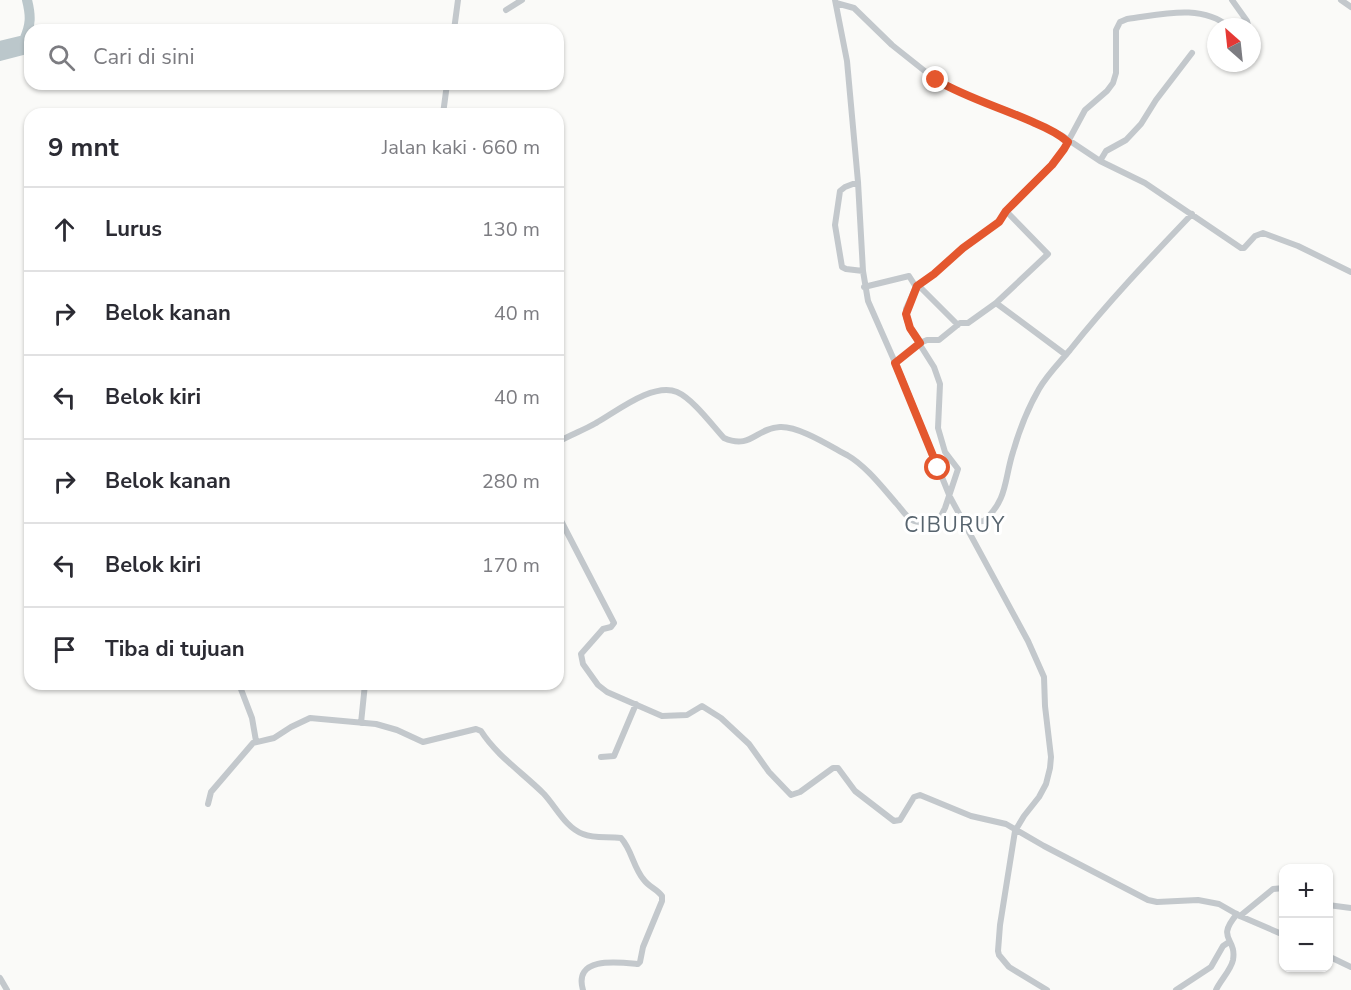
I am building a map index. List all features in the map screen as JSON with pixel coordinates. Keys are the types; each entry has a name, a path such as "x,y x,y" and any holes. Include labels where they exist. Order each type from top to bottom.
{"street":[{"path":"455,24 458,0"},
{"path":"506,10 522,0"},
{"path":"1232,0 1245,18"},
{"path":"1341,0 1351,7"},
{"path":"835,1 854,8 892,45 936,80 1052,131 1100,161 1145,183 1241,248 1244,248 1255,236 1263,233 1298,246 1351,272"},
{"path":"835,1 847,61 858,182 864,287 868,301 950,497 1028,641 1045,684 1050,768 1046,784 1039,797 1015,831 998,951 1009,967 1047,990"},
{"path":"564,439 644,396 671,390 687,399 724,438 732,441 747,441 770,429 792,428 827,444 860,465 912,520 926,522 939,520 950,497 958,469 943,448 938,428 940,384 934,367 910,328 906,314 917,286 999,222 1006,211 1052,165 1064,149 1085,110 1113,83 1116,73 1116,30 1120,22 1127,19 1194,12 1216,18"},
{"path":"1100,161 1106,152 1126,140 1141,124 1156,100 1192,53"},
{"path":"444,108 446,90"},
{"path":"858,182 840,191 835,225 842,267 863,271"},
{"path":"895,363 920,343 927,340 939,340 958,325 968,323 996,303 1048,254 1006,211"},
{"path":"964,522 984,521 996,510 1006,487 1013,451 1042,384 1101,312 1192,214"},
{"path":"864,287 909,276 958,325"},
{"path":"996,303 1066,355"},
{"path":"564,527 614,623 611,627 603,629 598,638 581,654 583,664 598,686 607,692 667,717 687,715 699,706 716,714 749,744 769,772 791,795 800,792 833,768 838,768 855,791 894,821 900,820 914,797 920,795 971,816 1006,824 1015,831 1148,900 1157,902 1198,900 1219,904 1279,933"},
{"path":"241,690 252,718 256,741"},
{"path":"361,723 364,690"},
{"path":"601,757 614,756 636,704"},
{"path":"256,741 262,742 274,738 310,718 376,724 397,730 423,742 479,729 503,757 542,792 574,828 582,834 595,837 621,838 631,854 635,868 645,882 662,896 643,947 640,963 604,961 597,963 588,968 583,976 583,990"},
{"path":"208,804 211,792 256,741"},
{"path":"1216,990 1232,963 1233,957 1226,928 1238,915 1274,889 1279,888"},
{"path":"1333,906 1351,908"},
{"path":"1176,990 1211,967 1223,946 1229,942"},
{"path":"1333,958 1351,967"},
{"path":"0,978 8,990"}],"waterway":[{"path":"27,0 29,24"},
{"path":"0,46 24,40"},
{"path":"0,56 24,50"}],"district":[{"name":"CIBURUY","path":"955,525"}],"route":[{"path":"936,80 1061,135 1068,142 1052,165 1006,211 999,222 916,287 906,309 910,328 920,343 895,363 938,468"}]}
